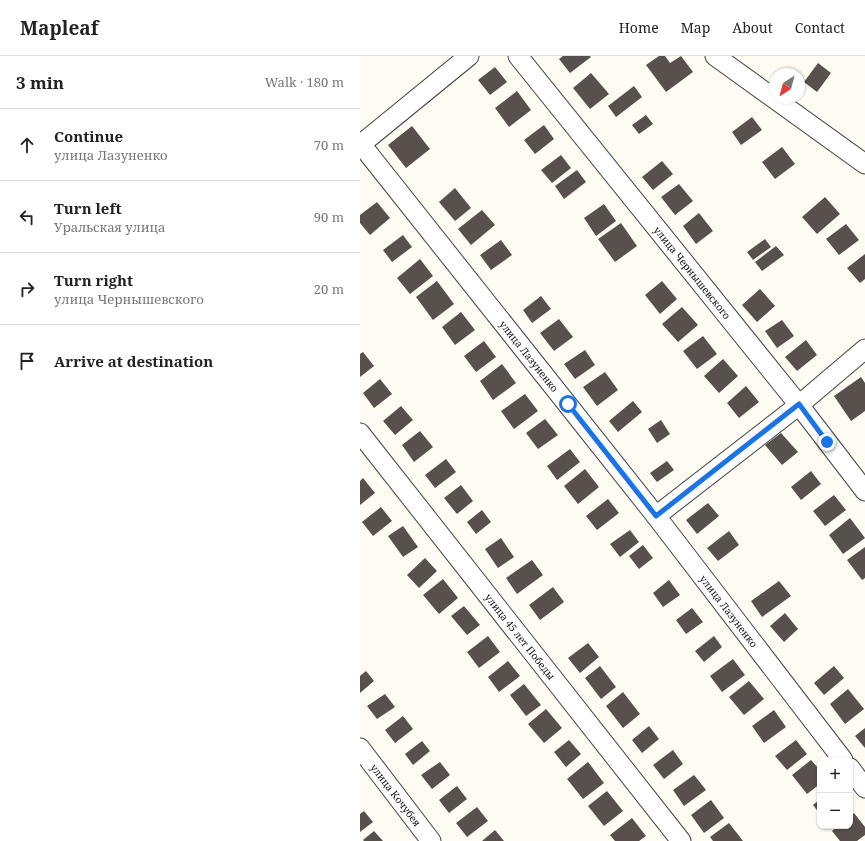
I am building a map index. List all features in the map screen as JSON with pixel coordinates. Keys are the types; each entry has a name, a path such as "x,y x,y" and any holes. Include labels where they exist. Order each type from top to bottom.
{"street":[{"path":"360,144 469,56"},
{"name":"улица Чернышевского","path":"518,56 799,404 865,491"},
{"path":"715,56 865,164"},
{"name":"улица Лазуненко","path":"360,144 656,516 842,757"},
{"path":"656,516 799,404 865,349"},
{"name":"улица 45 лет Победы","path":"360,433 681,841"},
{"name":"улица Кочубея","path":"360,748 431,841"},
{"path":"853,772 865,788"}],"building":[{"path":"563,56 591,57 570,73 559,59"},
{"path":"659,56 665,56 670,63 681,56 693,72 666,92 646,65"},
{"path":"818,63 831,73 817,92 805,83"},
{"path":"495,67 507,82 490,95 478,80"},
{"path":"591,73 609,94 590,109 573,88"},
{"path":"634,86 642,97 616,117 608,106"},
{"path":"517,91 531,110 509,127 495,108"},
{"path":"646,115 653,124 639,134 632,125"},
{"path":"752,117 762,130 741,145 732,132"},
{"path":"544,125 554,139 535,154 524,140"},
{"path":"412,126 430,149 406,168 388,145"},
{"path":"782,147 795,164 775,179 762,162"},
{"path":"561,155 571,168 552,183 541,170"},
{"path":"662,161 673,174 653,190 642,177"},
{"path":"577,170 586,182 564,199 555,186"},
{"path":"679,184 693,201 675,215 661,197"},
{"path":"455,188 471,208 455,221 439,202"},
{"path":"825,197 840,214 817,234 802,217"},
{"path":"377,202 390,218 370,235 360,223 360,215"},
{"path":"604,204 616,221 596,236 584,218"},
{"path":"482,210 495,225 471,245 458,229"},
{"path":"699,213 713,231 696,244 683,226"},
{"path":"621,223 637,246 615,262 598,239"},
{"path":"846,224 859,240 839,255 826,239"},
{"path":"403,235 412,247 392,262 383,250"},
{"path":"765,239 771,247 753,260 747,252"},
{"path":"501,240 512,255 491,270 480,255"},
{"path":"776,246 784,255 762,271 755,262"},
{"path":"865,254 865,279 860,283 847,268"},
{"path":"420,259 433,276 410,294 397,278"},
{"path":"437,281 454,304 433,320 416,297"},
{"path":"662,281 677,299 660,314 645,295"},
{"path":"760,289 775,306 757,322 742,305"},
{"path":"541,296 551,309 532,323 523,310"},
{"path":"682,307 698,325 678,342 662,324"},
{"path":"461,312 475,330 455,345 442,327"},
{"path":"559,319 573,337 554,351 540,333"},
{"path":"782,320 794,336 777,348 765,331"},
{"path":"703,336 717,354 697,369 683,351"},
{"path":"806,340 817,355 797,371 785,357"},
{"path":"484,341 496,357 476,372 464,356"},
{"path":"585,350 595,365 575,379 564,364"},
{"path":"363,352 374,366 360,377 360,354"},
{"path":"723,359 738,376 719,393 704,376"},
{"path":"502,364 516,383 493,400 480,381"},
{"path":"605,372 618,390 597,406 583,387"},
{"path":"861,377 865,383 865,411 851,421 834,396"},
{"path":"380,379 392,394 374,408 363,393"},
{"path":"746,386 759,402 739,418 727,403"},
{"path":"525,394 538,411 514,429 501,411"},
{"path":"633,401 642,412 618,432 609,421"},
{"path":"401,406 413,420 395,435 383,421"},
{"path":"545,419 558,435 538,449 526,433"},
{"path":"661,420 670,434 657,443 648,429"},
{"path":"420,431 433,447 414,462 402,445"},
{"path":"781,433 798,452 782,465 765,445"},
{"path":"570,449 580,462 557,480 547,466"},
{"path":"446,459 456,472 435,488 425,475"},
{"path":"667,461 674,470 657,482 650,473"},
{"path":"585,469 599,487 578,504 564,486"},
{"path":"811,471 821,484 801,500 791,487"},
{"path":"363,478 375,493 360,505 360,481"},
{"path":"461,485 473,501 457,514 444,498"},
{"path":"834,495 846,510 825,526 813,511"},
{"path":"608,499 619,513 597,530 586,516"},
{"path":"708,503 719,516 697,534 686,520"},
{"path":"381,507 392,521 373,536 362,522"},
{"path":"482,510 491,522 476,534 467,522"},
{"path":"850,518 865,538 843,554 829,535"},
{"path":"403,526 418,547 403,557 388,536"},
{"path":"630,530 639,542 620,557 610,544"},
{"path":"729,531 739,545 718,561 707,548"},
{"path":"501,538 514,557 498,568 485,549"},
{"path":"643,545 653,558 639,569 629,556"},
{"path":"865,547 865,578 862,580 847,560"},
{"path":"425,558 437,571 419,588 407,575"},
{"path":"532,560 543,575 517,594 506,578"},
{"path":"443,579 458,598 439,614 423,595"},
{"path":"669,580 680,595 663,607 653,593"},
{"path":"779,581 791,596 762,617 751,601"},
{"path":"553,587 564,602 540,620 529,605"},
{"path":"464,606 480,625 467,635 451,616"},
{"path":"692,608 703,622 686,634 676,620"},
{"path":"785,613 798,629 784,642 770,626"},
{"path":"488,636 500,652 479,668 467,652"},
{"path":"714,636 722,647 704,662 695,651"},
{"path":"588,643 599,657 580,673 568,658"},
{"path":"733,659 745,675 722,692 710,676"},
{"path":"508,661 520,676 499,692 488,677"},
{"path":"600,666 616,687 601,699 585,678"},
{"path":"834,666 844,678 824,695 814,683"},
{"path":"366,671 374,681 360,693 360,676"},
{"path":"749,681 764,699 744,715 729,697"},
{"path":"524,684 541,705 526,716 510,695"},
{"path":"848,689 864,709 845,724 830,704"},
{"path":"623,692 640,714 623,728 606,706"},
{"path":"385,694 395,707 377,719 367,706"},
{"path":"546,709 562,728 544,743 528,724"},
{"path":"774,710 786,727 764,743 752,726"},
{"path":"403,716 413,729 395,743 385,730"},
{"path":"649,726 659,739 642,753 632,740"},
{"path":"865,728 865,748 855,736"},
{"path":"569,740 581,754 566,767 554,752"},
{"path":"796,740 807,754 787,770 775,756"},
{"path":"422,741 430,751 413,765 405,754"},
{"path":"673,750 683,764 664,779 653,765"},
{"path":"811,760 817,767 817,786 807,794 792,775"},
{"path":"440,762 450,775 432,789 421,775"},
{"path":"588,762 604,783 583,799 567,779"},
{"path":"694,775 706,790 684,806 673,790"},
{"path":"457,786 467,799 449,813 439,800"},
{"path":"607,791 623,811 604,826 588,806"},
{"path":"711,800 724,818 704,833 691,815"},
{"path":"817,802 817,810 813,805"},
{"path":"477,807 488,821 467,837 456,823"},
{"path":"364,811 373,822 360,832 360,814"},
{"path":"854,813 865,827 865,835 857,841 840,841 832,831 834,829 853,829"},
{"path":"632,818 646,836 639,841 615,841 610,835"},
{"path":"729,823 743,841 713,841 710,837"},
{"path":"495,830 504,841 482,841"},
{"path":"374,831 383,841 363,840"}],"route":[{"path":"568,404 656,516 799,404 827,442"}]}
